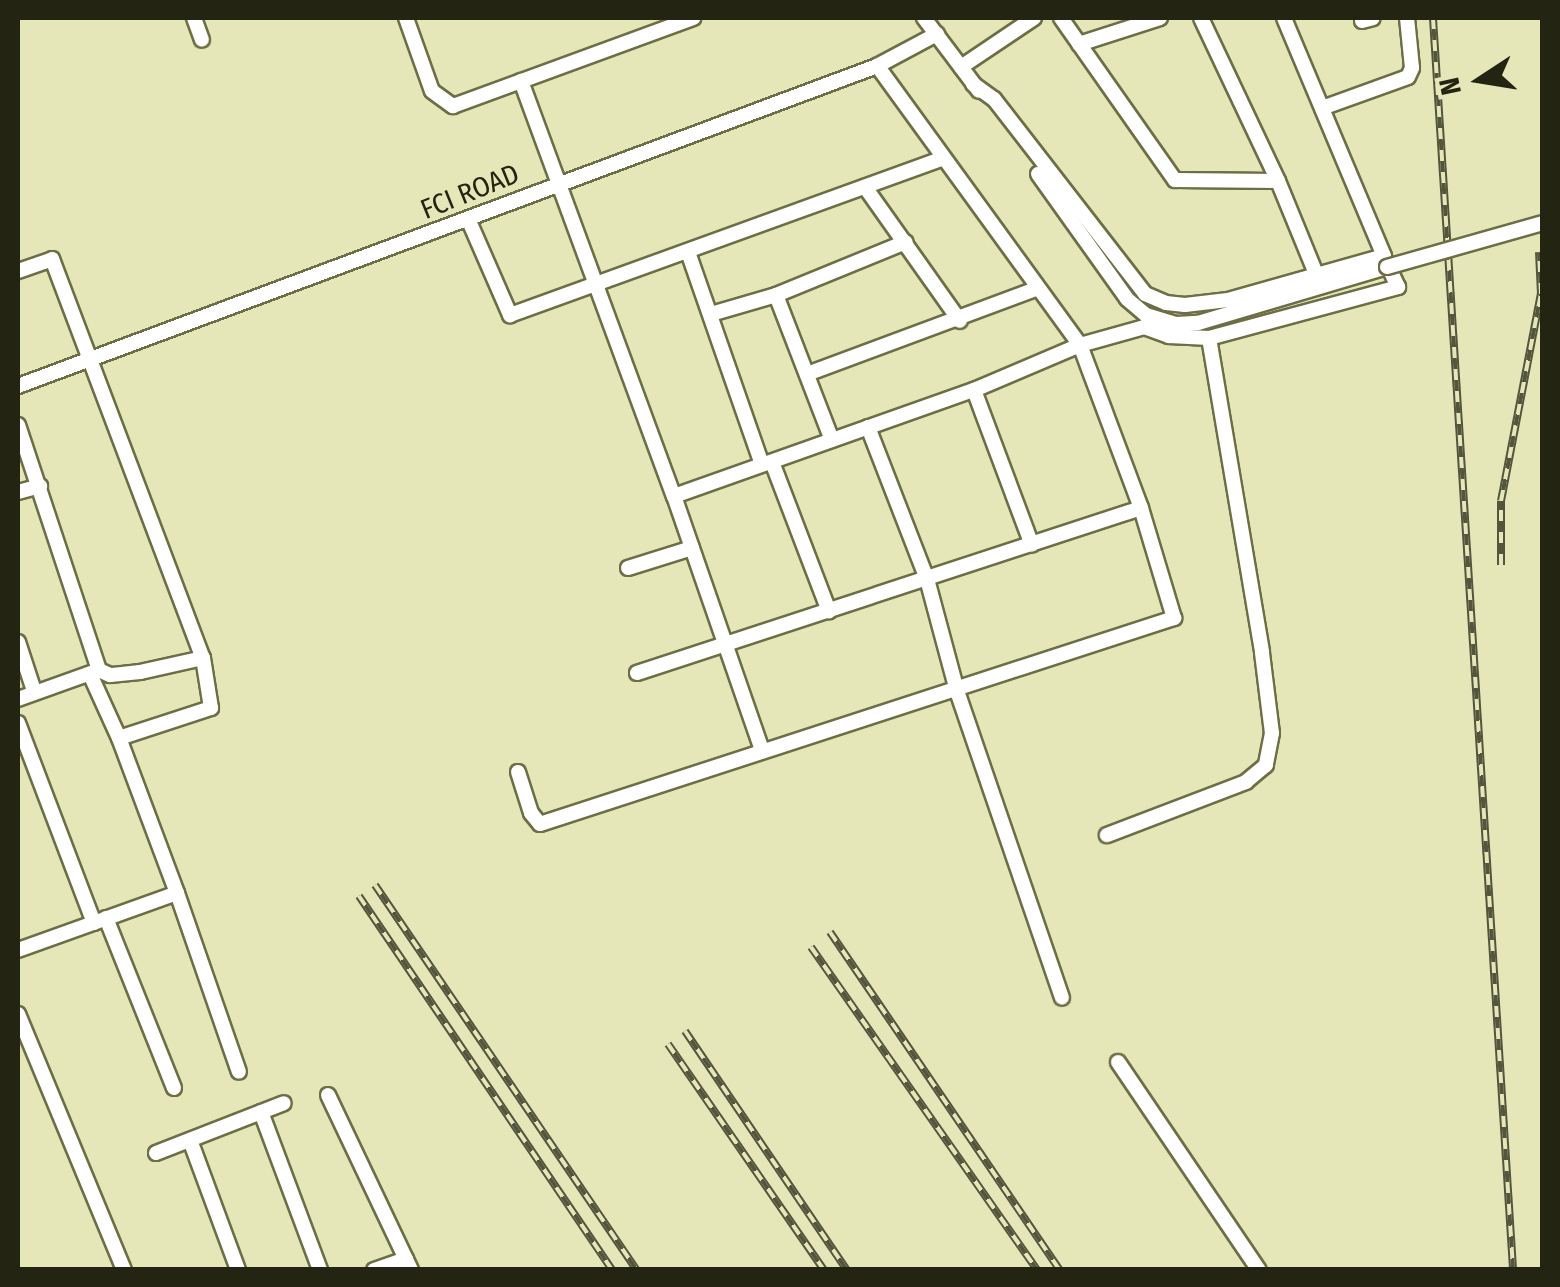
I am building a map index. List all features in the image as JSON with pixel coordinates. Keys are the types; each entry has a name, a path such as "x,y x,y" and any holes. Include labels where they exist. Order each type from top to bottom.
{"street":[{"path":"194,18 202,40"},
{"path":"406,18 432,91 443,103 454,106 692,18"},
{"path":"924,18 1127,299 1146,315 1176,324 1198,324 1542,223"},
{"path":"961,67 1034,18"},
{"path":"1061,18 1175,180 1278,181"},
{"path":"1079,44 1160,18"},
{"path":"1201,18 1278,181 1317,276"},
{"path":"674,496 974,390 1080,345 1144,327 1168,336 1210,338 1398,287 1284,18"},
{"path":"1322,108 1408,77 1412,68 1407,18"},
{"name":"FCI ROAD","path":"18,386 877,66 936,34"},
{"path":"518,772 532,814 540,824 1174,618 1141,508 1080,345 877,66"},
{"path":"521,81 728,645 762,750"},
{"path":"974,84 994,100 1145,294 1166,304 1213,303 1384,256"},
{"path":"469,221 510,315 941,159"},
{"path":"865,187 960,321"},
{"path":"711,314 776,295 906,242"},
{"path":"688,252 767,463 829,610"},
{"path":"18,271 52,258 93,358 203,658 211,708 119,738"},
{"path":"808,374 960,321 1036,289"},
{"path":"776,295 832,440"},
{"path":"1107,836 1246,782 1266,765 1272,733 1262,653 1210,338"},
{"path":"974,390 1032,545"},
{"path":"18,424 94,672 239,1072"},
{"path":"868,428 926,580 957,690 1062,998"},
{"path":"18,492 40,486"},
{"path":"637,673 1141,508"},
{"path":"628,568 692,548"},
{"path":"18,644 34,691"},
{"path":"18,698 94,672 140,672 203,658"},
{"path":"18,723 174,1088"},
{"path":"18,950 177,893"},
{"path":"18,1014 124,1270"},
{"path":"1118,1062 1259,1270"},
{"path":"328,1095 409,1264 374,1270"},
{"path":"156,1152 284,1103"},
{"path":"261,1112 320,1270"},
{"path":"190,1140 238,1270"}],"railway":[{"path":"1433,18 1513,1270"},
{"path":"1501,565 1501,501 1541,294 1539,252"},
{"path":"375,885 637,1270"},
{"path":"359,896 612,1270"},
{"path":"830,932 1060,1270"},
{"path":"811,947 1037,1270"},
{"path":"685,1031 847,1270"},
{"path":"668,1044 824,1270"}]}
